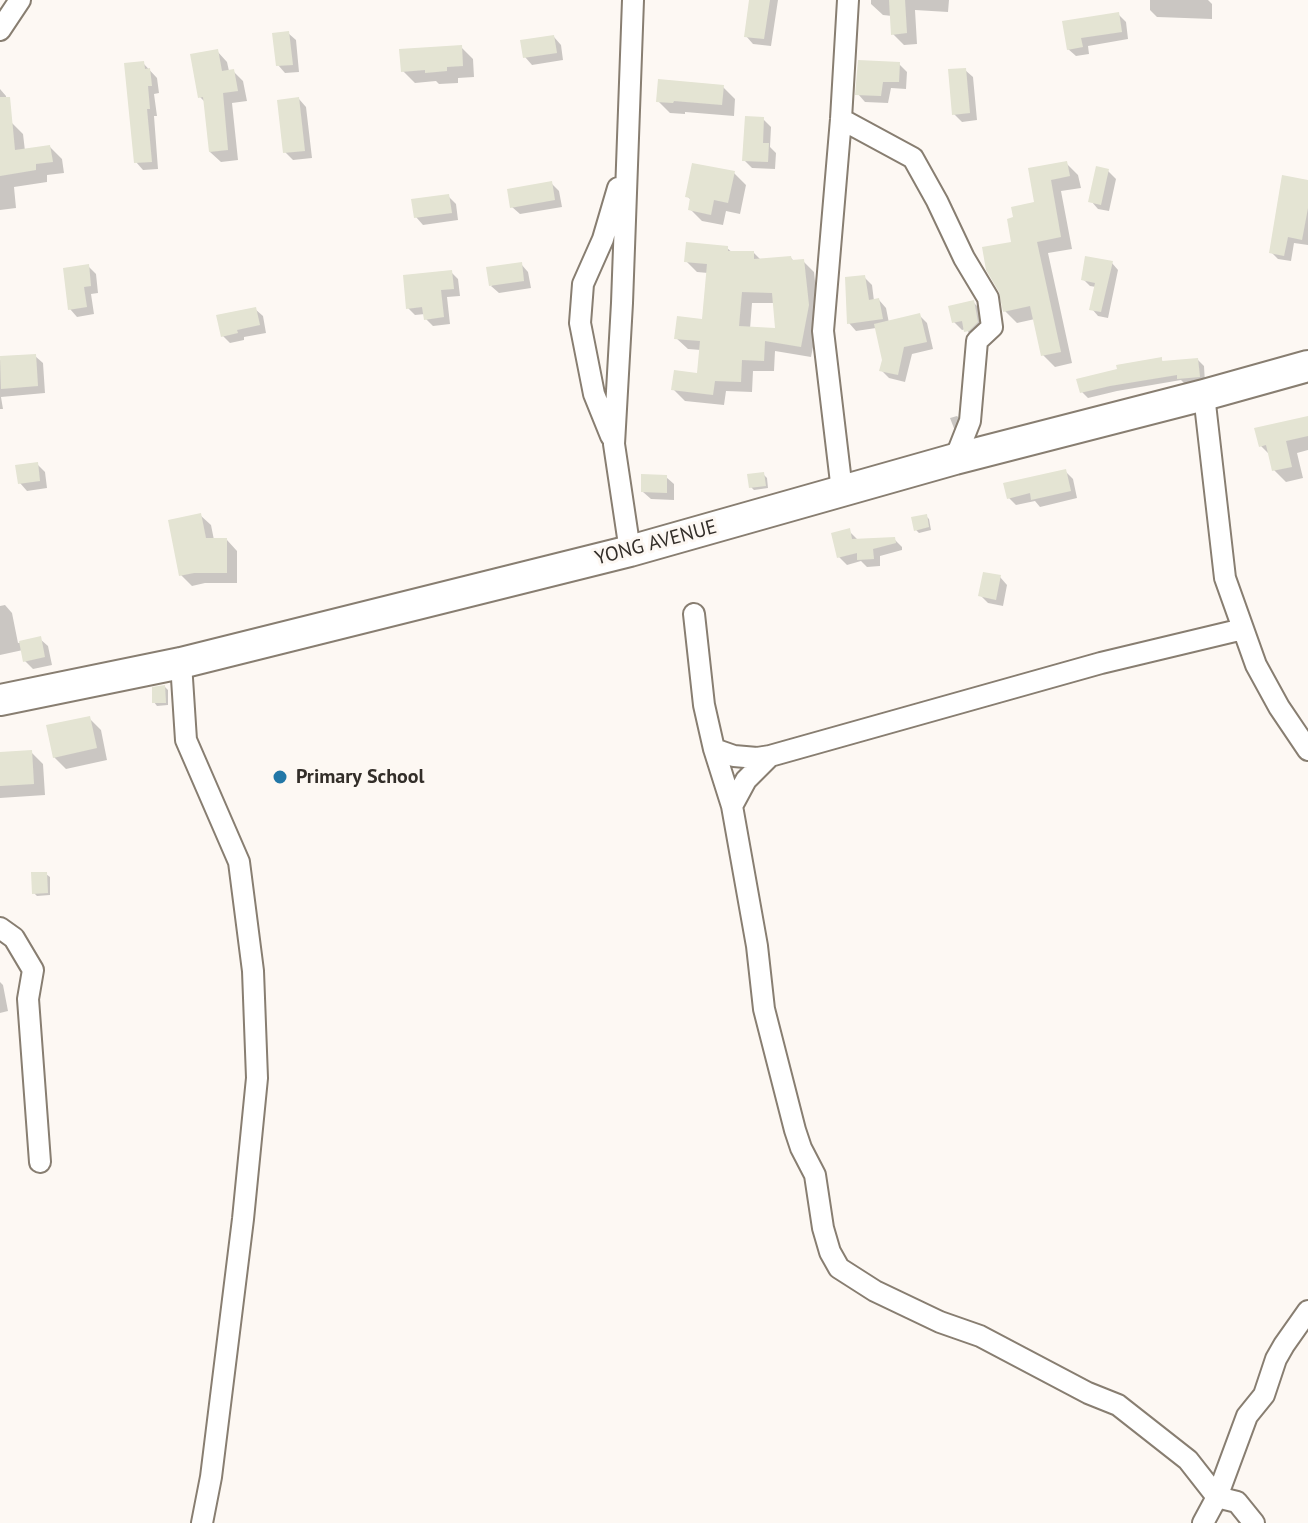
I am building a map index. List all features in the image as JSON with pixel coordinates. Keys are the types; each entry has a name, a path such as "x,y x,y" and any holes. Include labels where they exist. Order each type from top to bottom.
{"street":[{"path":"1,28 20,0"},
{"path":"630,551 614,444 633,0"},
{"path":"842,491 823,331 848,0"},
{"path":"841,119 913,158 988,298 992,327 977,341 970,421 955,459"},
{"path":"614,444 594,394 580,323 583,284 603,239 627,160"},
{"name":"YONG AVENUE","path":"0,700 181,663 630,551 955,459 1308,366"},
{"path":"1204,395 1225,578 1256,665 1308,750"},
{"path":"694,614 704,705 732,806 757,946 764,1009 795,1130 815,1175 823,1228 830,1252 839,1268 875,1291 940,1322 980,1336 1088,1393 1118,1405 1188,1460 1217,1497 1237,1502 1254,1523"},
{"path":"714,749 734,756 770,756 1101,663 1243,629"},
{"path":"181,663 186,740 239,862 253,971 257,1078 217,1432 202,1523"},
{"path":"732,806 746,780 770,756"},
{"path":"0,928 14,938 33,970 28,999 40,1162"},
{"path":"1203,1523 1217,1497 1247,1416 1264,1395 1276,1359 1308,1311"}],"building":[{"path":"749,0 770,0 764,39 744,37"},
{"path":"889,0 905,0 907,33 891,35"},
{"path":"1119,12 1122,32 1081,38 1083,47 1067,50 1062,21"},
{"path":"289,31 293,65 276,66 272,33"},
{"path":"554,35 557,53 523,58 520,40"},
{"path":"462,45 463,66 447,67 447,71 401,72 399,49"},
{"path":"218,49 222,71 234,69 238,91 223,93 228,150 209,152 203,97 198,98 190,54"},
{"path":"858,60 900,62 899,82 883,82 881,96 855,95"},
{"path":"144,61 145,69 150,68 152,86 148,86 150,109 147,109 152,162 134,163 124,63"},
{"path":"966,68 970,113 952,115 948,69"},
{"path":"658,79 724,85 722,105 656,102"},
{"path":"0,97 10,97 15,150 50,145 53,162 36,164 36,170 0,176"},
{"path":"299,97 305,151 283,153 277,100"},
{"path":"745,116 764,117 763,143 769,143 768,162 742,161"},
{"path":"1067,161 1070,176 1051,180 1061,237 1037,242 1061,352 1041,356 1030,306 1003,312 999,292 986,270 982,247 1011,242 1007,219 1013,217 1011,207 1034,202 1028,168"},
{"path":"692,163 735,171 728,203 714,200 711,215 688,210 690,198 685,197"},
{"path":"1096,166 1109,169 1101,205 1088,202"},
{"path":"1282,175 1308,180 1308,208 1302,240 1288,237 1284,256 1269,253"},
{"path":"552,181 555,200 510,208 507,189"},
{"path":"449,194 452,213 414,218 411,199"},
{"path":"686,242 728,246 728,251 754,251 754,259 791,256 792,260 804,259 809,305 801,347 765,341 764,361 742,360 741,382 715,381 713,395 671,390 674,370 697,373 700,341 674,339 677,316 702,319 707,264 684,262","holes":["742,292 772,293 775,328 739,326"]},
{"path":"1085,256 1113,261 1101,312 1089,310 1095,283 1081,280"},
{"path":"522,262 524,281 489,286 486,267"},
{"path":"89,264 91,286 84,287 87,307 68,310 63,268"},
{"path":"452,270 454,289 441,290 444,317 424,320 422,307 406,309 403,275"},
{"path":"865,275 869,300 879,298 883,319 847,324 845,277"},
{"path":"974,300 978,322 964,332 962,321 952,323 948,306"},
{"path":"256,307 260,325 221,337 216,315"},
{"path":"920,313 927,342 904,347 898,375 879,371 882,360 874,324"},
{"path":"36,354 38,386 1,389 0,356"},
{"path":"1162,357 1162,361 1198,358 1200,377 1177,379 1177,375 1080,393 1076,379 1117,369 1116,365"},
{"path":"1308,416 1308,436 1286,441 1292,467 1272,471 1266,445 1259,447 1254,428"},
{"path":"38,462 40,481 18,484 15,465"},
{"path":"1066,469 1071,491 1031,500 1030,493 1007,499 1003,483"},
{"path":"764,472 766,486 749,488 747,474"},
{"path":"641,474 667,475 667,493 641,492"},
{"path":"201,513 206,538 227,538 227,573 179,576 168,520"},
{"path":"927,514 929,527 914,531 911,517"},
{"path":"850,528 852,539 895,537 896,543 873,549 874,559 857,560 857,553 837,558 831,533"},
{"path":"983,572 1001,575 996,600 978,596"},
{"path":"41,636 45,657 23,662 19,641"},
{"path":"165,685 166,703 152,703 152,687"},
{"path":"90,716 97,748 53,758 46,725"},
{"path":"32,750 34,784 0,786 0,752"},
{"path":"31,872 47,872 48,893 32,894"}],"place":[{"name":"Primary School","path":"280,777"}]}
